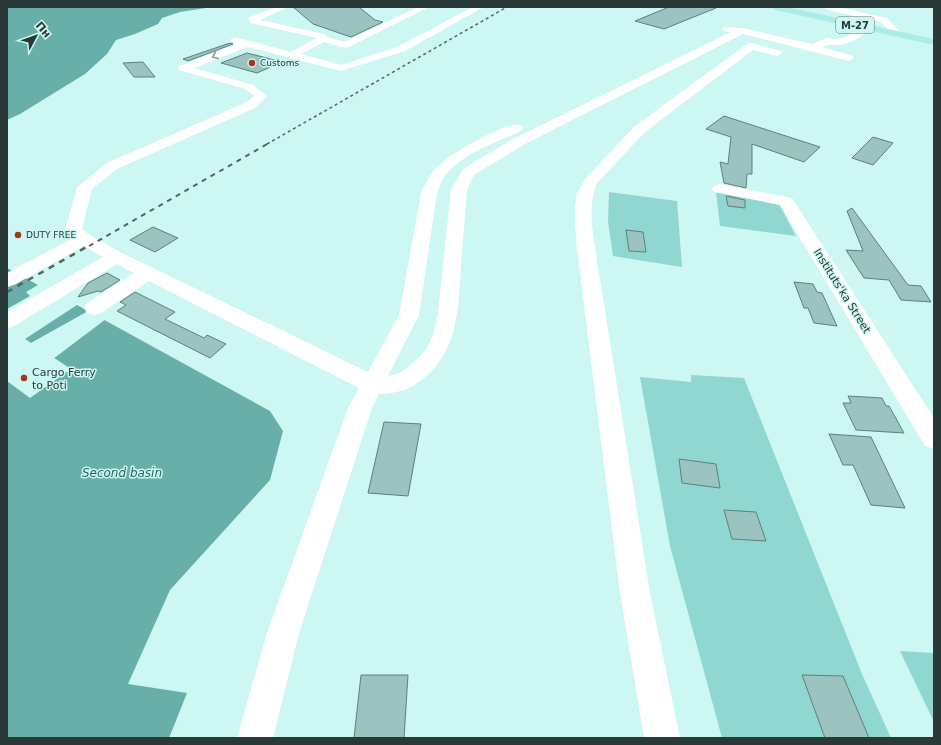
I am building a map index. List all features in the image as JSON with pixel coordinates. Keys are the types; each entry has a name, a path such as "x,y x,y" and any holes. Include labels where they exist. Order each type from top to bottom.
{"main road":[{"name":"М-27","path":"783,8 934,42"}],"street":[{"path":"284,7 253,19 254,21 322,36 323,40 346,45 425,7"},
{"path":"391,43 462,7"},
{"path":"235,40 341,68 401,49 480,7"},
{"path":"828,7 884,20 896,33"},
{"path":"814,48 827,41 836,42 849,40 866,27"},
{"path":"255,738 283,633 360,408 409,315 429,192 443,169 455,159 478,146 719,30 733,29 814,48 848,58 840,65"},
{"path":"248,43 183,68 249,88 261,96 251,105 112,166 86,187 73,230 84,239 116,257 372,385 390,385 408,379 422,368 434,355 443,335 448,313 459,190 468,172 518,142 742,31"},
{"path":"292,55 338,33"},
{"path":"662,738 635,593 586,248 583,224 585,194 590,182 640,130 668,107 751,46 790,56"},
{"name":"Instituts'ka Street","path":"719,189 786,201 934,439"},
{"path":"7,281 84,239"},
{"path":"7,321 116,257"},
{"path":"94,308 148,272"}],"shaded area":[{"path":"609,192 677,201 682,267 613,256 608,221"},
{"path":"716,192 778,202 796,236 720,226"},
{"path":"691,375 744,378 862,674 891,738 722,738 670,546 640,377 691,382"},
{"path":"900,651 934,653 934,722"}],"water":[{"path":"7,7 212,7 180,12 162,18 158,24 116,40 107,54 85,74 20,114 7,120"},
{"path":"7,268 38,285 26,292 30,296 7,309"},
{"name":"Second basin","path":"77,305 270,411 283,431 270,480 170,590 128,684 187,693 169,738 7,738 7,381 30,398 71,369 25,339"}],"pier":[{"path":"90,310 106,319 53,359 29,344"}],"building":[{"path":"293,7 359,7 375,20 383,22 351,37 313,24"},
{"path":"669,7 716,8 664,29 635,21"},
{"path":"230,43 233,44 188,61 183,59"},
{"name":"Customs","path":"247,53 282,62 257,73 221,63"},
{"path":"143,62 155,77 134,77 123,63"},
{"path":"724,116 820,147 804,162 752,144 752,174 747,174 746,188 724,183 720,162 728,164 731,137 706,129"},
{"path":"873,137 893,143 873,165 852,158"},
{"path":"726,196 745,200 745,208 728,206"},
{"path":"852,208 908,285 921,286 931,302 901,300 889,280 864,278 846,250 863,251 847,211"},
{"path":"153,227 178,238 155,252 130,240"},
{"path":"626,230 643,232 646,252 629,251"},
{"path":"107,273 120,280 101,292 98,291 78,297 88,283"},
{"path":"794,282 813,284 817,292 822,293 837,326 814,323 808,308 804,308"},
{"path":"135,292 175,312 165,319 204,338 207,335 226,344 210,358 117,311 126,305 120,302"},
{"path":"848,396 882,398 886,406 889,406 904,433 856,430 843,403 851,403"},
{"path":"384,422 421,424 408,496 368,493"},
{"path":"829,434 871,437 905,508 871,505 853,465 843,465"},
{"path":"679,459 716,464 720,488 682,483"},
{"path":"724,510 756,512 766,541 732,539"},
{"path":"361,675 408,675 404,738 354,738"},
{"path":"802,675 843,676 869,738 825,738"}],"railway":[{"path":"267,144 507,7"},
{"path":"89,246 269,143"},
{"path":"7,292 90,245"}],"place":[{"name":"Customs","path":"252,63"},
{"name":"DUTY FREE","path":"18,235"},
{"name":"Cargo Ferry to Poti","path":"24,378"}]}
